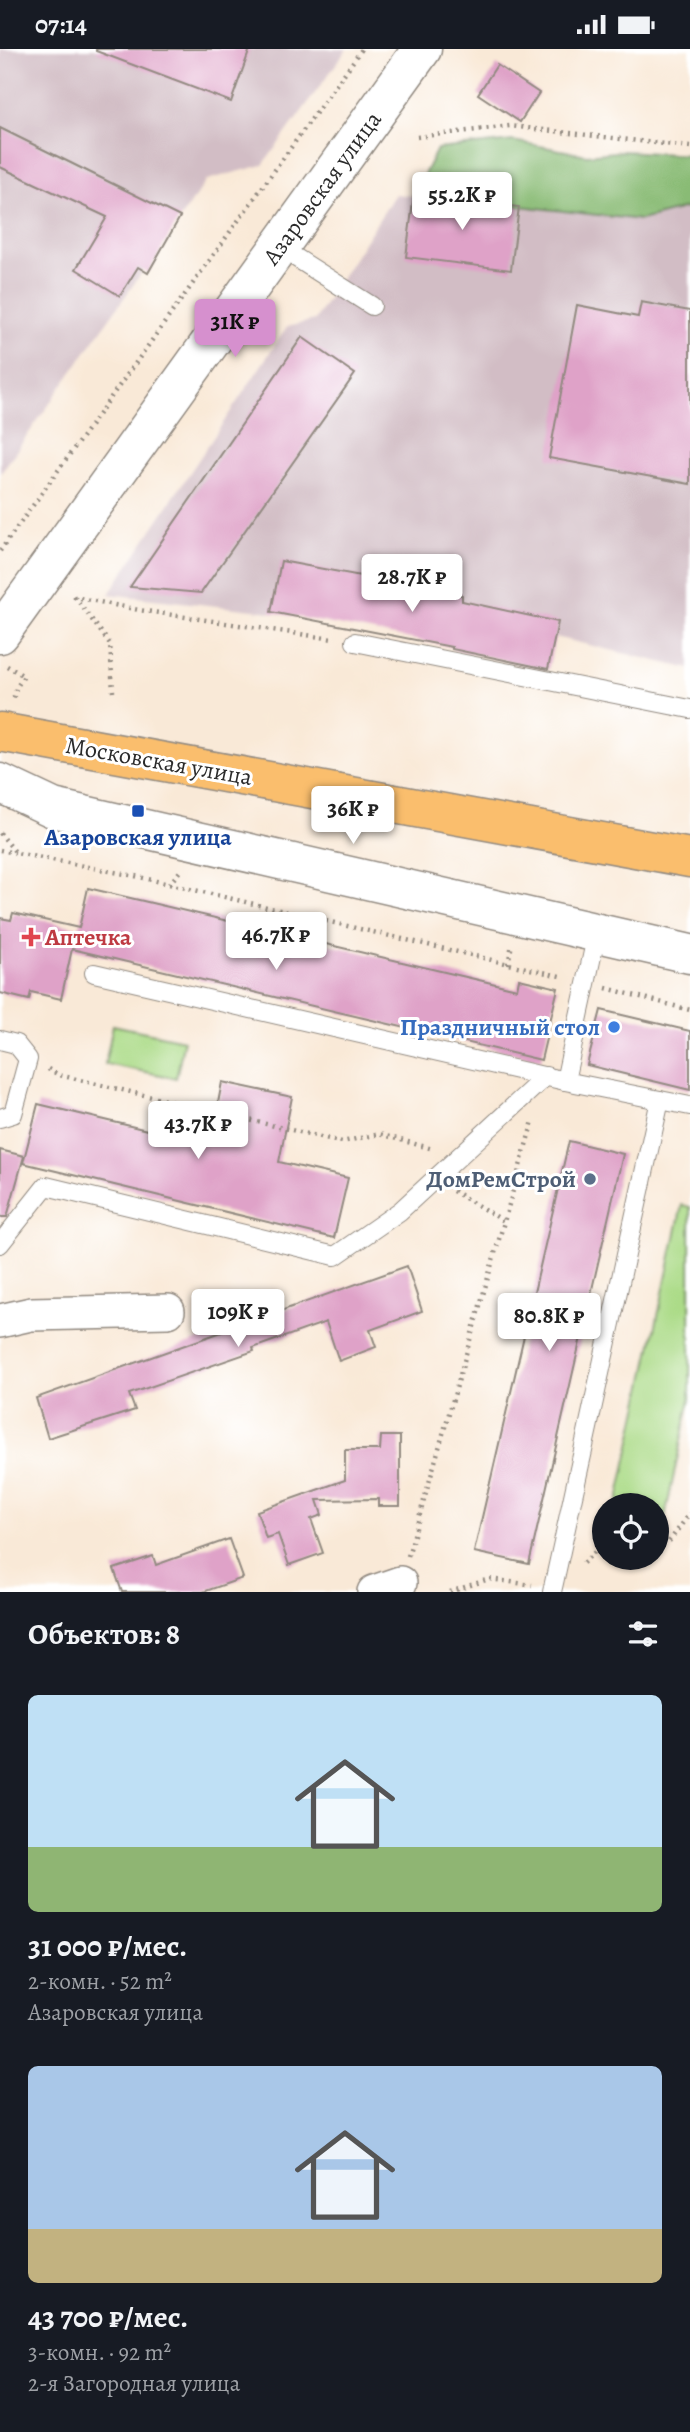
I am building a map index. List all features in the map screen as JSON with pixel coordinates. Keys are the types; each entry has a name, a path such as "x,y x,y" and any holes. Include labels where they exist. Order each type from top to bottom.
{"main road":[{"name":"Московская улица","path":"0,732 690,858"}],"street":[{"name":"Азаровская улица","path":"0,634 422,49"},
{"path":"0,783 53,808 690,954"},
{"path":"0,1321 31,1314 168,1311"}],"lane":[{"path":"279,247 372,306"},
{"path":"355,642 690,709"},
{"path":"565,1081 597,933"},
{"path":"94,974 565,1081 690,1106"},
{"path":"0,1040 16,1044 28,1059 13,1114 0,1118"},
{"path":"0,1244 46,1186 335,1256 400,1211 546,1076"},
{"path":"546,1590 660,1100"}],"path":[{"path":"0,551 362,49"},
{"path":"418,137 510,126 690,147"},
{"path":"113,692 110,644 75,597 139,610 355,642"},
{"path":"0,833 16,853"},
{"path":"0,850 135,876 690,1010"},
{"path":"28,1059 59,1075 342,1142 379,1134 461,1156"},
{"path":"387,1587 504,1220 546,1076"},
{"path":"434,1180 504,1220"},
{"path":"669,1542 690,1513"},
{"path":"450,1592 489,1579 523,1582 546,1590"}],"shaded area":[{"path":"0,49 347,49 263,165 207,180 0,474"},
{"path":"395,194 641,220 690,207 690,669 555,637 548,670 452,649 452,646 271,612 109,594 287,327 315,320"}],"green space":[{"path":"513,141 587,155 623,151 690,155 690,207 641,220 414,194 437,149"},
{"path":"113,1025 184,1040 176,1078 105,1064"},
{"path":"682,1205 690,1207 690,1399 669,1498 669,1493 620,1493"}],"building":[{"path":"96,49 250,49 231,102"},
{"path":"497,65 539,93 520,122 478,94"},
{"path":"0,128 180,217 148,273 138,267 120,296 76,269 107,217 0,167"},
{"path":"414,194 519,207 511,270 406,257"},
{"path":"641,302 690,311 690,484 549,458 577,305 638,317"},
{"path":"302,337 355,374 201,593 130,587"},
{"path":"281,561 462,595 462,601 558,622 548,669 452,647 271,612"},
{"path":"88,888 517,989 519,979 558,988 541,1060 72,949 61,999 31,992 29,1000 0,993 0,918 11,920 13,913 79,928"},
{"path":"601,1010 690,1031 690,1090 587,1065"},
{"path":"222,1082 292,1097 279,1162 348,1178 334,1238 23,1163 38,1104 210,1145"},
{"path":"569,1141 623,1154 529,1564 474,1552"},
{"path":"0,1150 24,1156 7,1217 0,1217"},
{"path":"407,1266 422,1311 370,1330 376,1347 339,1361 326,1322 253,1348 254,1351 129,1394 135,1410 48,1438 36,1398"},
{"path":"381,1436 400,1436 400,1506 378,1506 378,1499 317,1500 322,1515 311,1519 323,1553 289,1565 278,1534 266,1538 257,1511 345,1480 345,1450 380,1450"},
{"path":"229,1539 243,1578 203,1592 122,1592 114,1569 153,1556 156,1565"}],"place":[{"name":"Азаровская улица","path":"138,811"},
{"name":"Аптечка","path":"31,937"},
{"name":"Праздничный стол","path":"614,1027"},
{"name":"ДомРемСтрой","path":"590,1179"}]}
